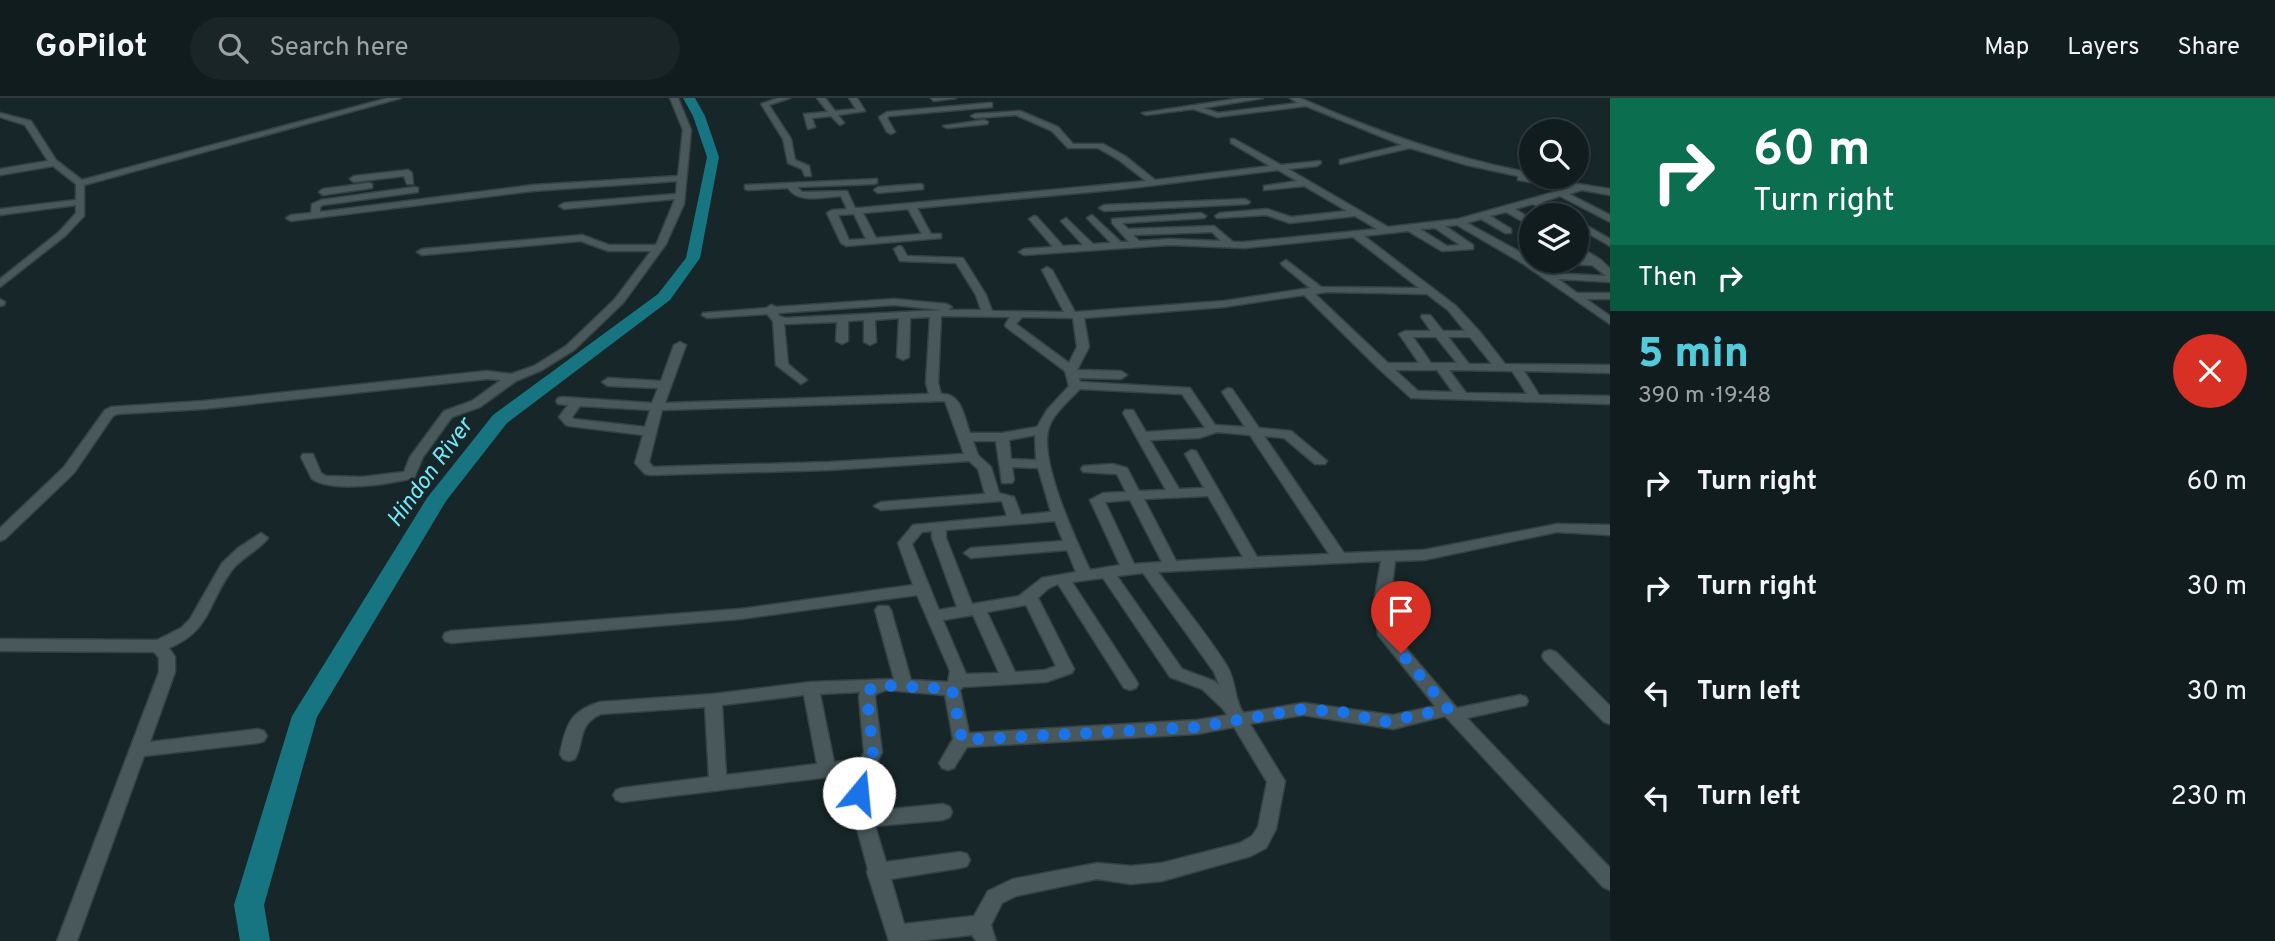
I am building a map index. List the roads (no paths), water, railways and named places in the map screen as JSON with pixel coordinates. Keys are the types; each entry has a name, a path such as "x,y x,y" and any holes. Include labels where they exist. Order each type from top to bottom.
{"street":[{"path":"80,183 397,98"},
{"path":"308,457 317,477 325,480 359,482 409,475 443,418 486,399 512,378 551,361 570,348 619,302 659,248 677,210 687,130 674,98"},
{"path":"786,98 765,104 787,139 791,162 806,168 808,174"},
{"path":"821,98 840,123"},
{"path":"811,127 807,116 860,111 853,98"},
{"path":"918,98 925,111"},
{"path":"934,99 952,98"},
{"path":"960,98 975,116 984,122"},
{"path":"1146,113 1259,98"},
{"path":"1294,98 1310,101 1374,126"},
{"path":"1194,107 1217,116 1310,101 1408,146 1479,170 1519,177"},
{"path":"891,132 884,116 994,105"},
{"path":"975,116 1017,113 1055,129 1072,146 1100,146 1119,156 1153,182"},
{"path":"0,115 29,123 54,163 80,183"},
{"path":"0,125 15,118"},
{"path":"947,126 1049,118"},
{"path":"1234,141 1384,229"},
{"path":"1119,156 1120,145"},
{"path":"1343,162 1408,146 1519,173"},
{"path":"0,172 54,163"},
{"path":"911,205 933,236 843,242 832,213 855,210 1123,186 1317,163"},
{"path":"331,181 408,173 417,202"},
{"path":"913,173 931,203"},
{"path":"291,218 564,185 680,178"},
{"path":"0,284 62,234 81,214 80,183"},
{"path":"1267,188 1304,183"},
{"path":"792,185 796,193 801,195 844,193 873,242"},
{"path":"323,192 412,186"},
{"path":"316,215 315,206 321,203 412,186"},
{"path":"1123,186 1154,218"},
{"path":"748,187 920,187"},
{"path":"1589,187 1609,191"},
{"path":"1024,252 1136,243 1231,245 1437,225 1460,222 1576,189"},
{"path":"1589,189 1609,191"},
{"path":"1560,193 1610,219"},
{"path":"564,206 679,197"},
{"path":"1104,208 1245,201"},
{"path":"1534,201 1538,203"},
{"path":"0,212 80,202"},
{"path":"1506,208 1519,215"},
{"path":"1220,216 1267,212 1290,220 1356,213"},
{"path":"1481,215 1508,231"},
{"path":"1136,243 1115,220 1201,216"},
{"path":"1092,218 1118,245"},
{"path":"1034,219 1060,249"},
{"path":"1066,221 1090,247"},
{"path":"1460,222 1519,257"},
{"path":"1409,227 1445,249 1470,247 1437,225"},
{"path":"1124,232 1214,229 1231,245"},
{"path":"1589,230 1610,243"},
{"path":"1355,234 1452,308 1501,367"},
{"path":"422,252 582,238 608,248 659,248"},
{"path":"1589,248 1610,249"},
{"path":"899,249 904,259 948,257 959,260 981,295 988,314"},
{"path":"1589,256 1610,276"},
{"path":"1589,262 1597,262"},
{"path":"1286,263 1382,366 1415,395 1610,400"},
{"path":"1046,270 1074,315 1083,347 1073,376 1042,430 1045,464 1059,516 1085,575"},
{"path":"0,271 16,271"},
{"path":"1545,274 1558,278 1610,276"},
{"path":"1545,274 1610,321"},
{"path":"778,321 936,313 1074,315 1224,304 1339,288 1429,291"},
{"path":"1577,296 1610,296"},
{"path":"707,314 771,308 905,302 933,304 965,313"},
{"path":"820,318 823,306"},
{"path":"771,308 778,321 782,365 801,380"},
{"path":"1597,311 1610,312"},
{"path":"936,313 932,383 936,397"},
{"path":"903,357 905,314"},
{"path":"1018,315 1010,325 1073,376 1186,391 1208,425 1215,429"},
{"path":"869,316 870,342"},
{"path":"842,341 843,317"},
{"path":"1426,317 1465,366"},
{"path":"1426,365 1405,334 1476,334"},
{"path":"680,345 657,407 642,463 644,467 657,471 972,457"},
{"path":"1382,366 1610,369"},
{"path":"1440,366 1463,397"},
{"path":"1514,368 1536,399"},
{"path":"0,536 69,470 109,413 115,410 203,405 487,375 512,378"},
{"path":"1073,376 1121,375"},
{"path":"608,383 665,385"},
{"path":"1228,392 1339,557"},
{"path":"562,401 657,407 936,397 952,400 972,457 984,467 993,497"},
{"path":"577,402 565,417 570,422 650,432"},
{"path":"1129,413 1174,494"},
{"path":"1142,436 1199,434 1215,429 1287,434 1320,461"},
{"path":"966,437 1002,437 1042,430"},
{"path":"1002,437 1007,480"},
{"path":"1191,454 1253,562"},
{"path":"1004,463 1045,464"},
{"path":"1088,469 1118,468 1172,566"},
{"path":"1212,492 1103,497 1097,504 1138,569 1221,670 1227,684 1229,704"},
{"path":"881,506 993,497 1009,500 1016,521"},
{"path":"948,763 962,740 955,685 955,661 905,547 906,538 918,528 1059,516"},
{"path":"939,526 939,538 972,609 1010,678"},
{"path":"935,616 1030,598 1042,583 1107,572 1339,557 1432,555 1557,528 1610,530"},
{"path":"0,645 159,646 183,637 195,626 226,568 261,538"},
{"path":"971,553 1072,545"},
{"path":"1389,555 1383,596 1386,635 1450,712 1610,881"},
{"path":"877,685 869,690 867,697 873,752 861,778 859,793 877,872 898,938 962,925 983,934 995,897 1013,888 1097,871 1131,875 1162,872 1231,855 1259,842 1267,829 1276,780 1229,704 1208,685 1186,679 1176,673 1107,572"},
{"path":"1062,578 1130,684"},
{"path":"451,637 740,614 922,589"},
{"path":"569,754 577,719 586,712 811,688 955,685 1046,676 1066,669 1030,598"},
{"path":"883,610 904,685"},
{"path":"68,941 140,750 169,663 159,646"},
{"path":"1550,656 1610,717"},
{"path":"811,688 827,770"},
{"path":"713,700 718,783"},
{"path":"962,740 1197,727 1316,709 1393,722 1520,701"},
{"path":"140,750 258,736"},
{"path":"622,795 867,765"},
{"path":"863,819 943,812"},
{"path":"877,872 960,860"}],"waterway":[{"name":"Hindon River","path":"255,941 249,905 305,716 437,498 500,419 664,297 693,258 713,157 699,116 689,98"}]}
